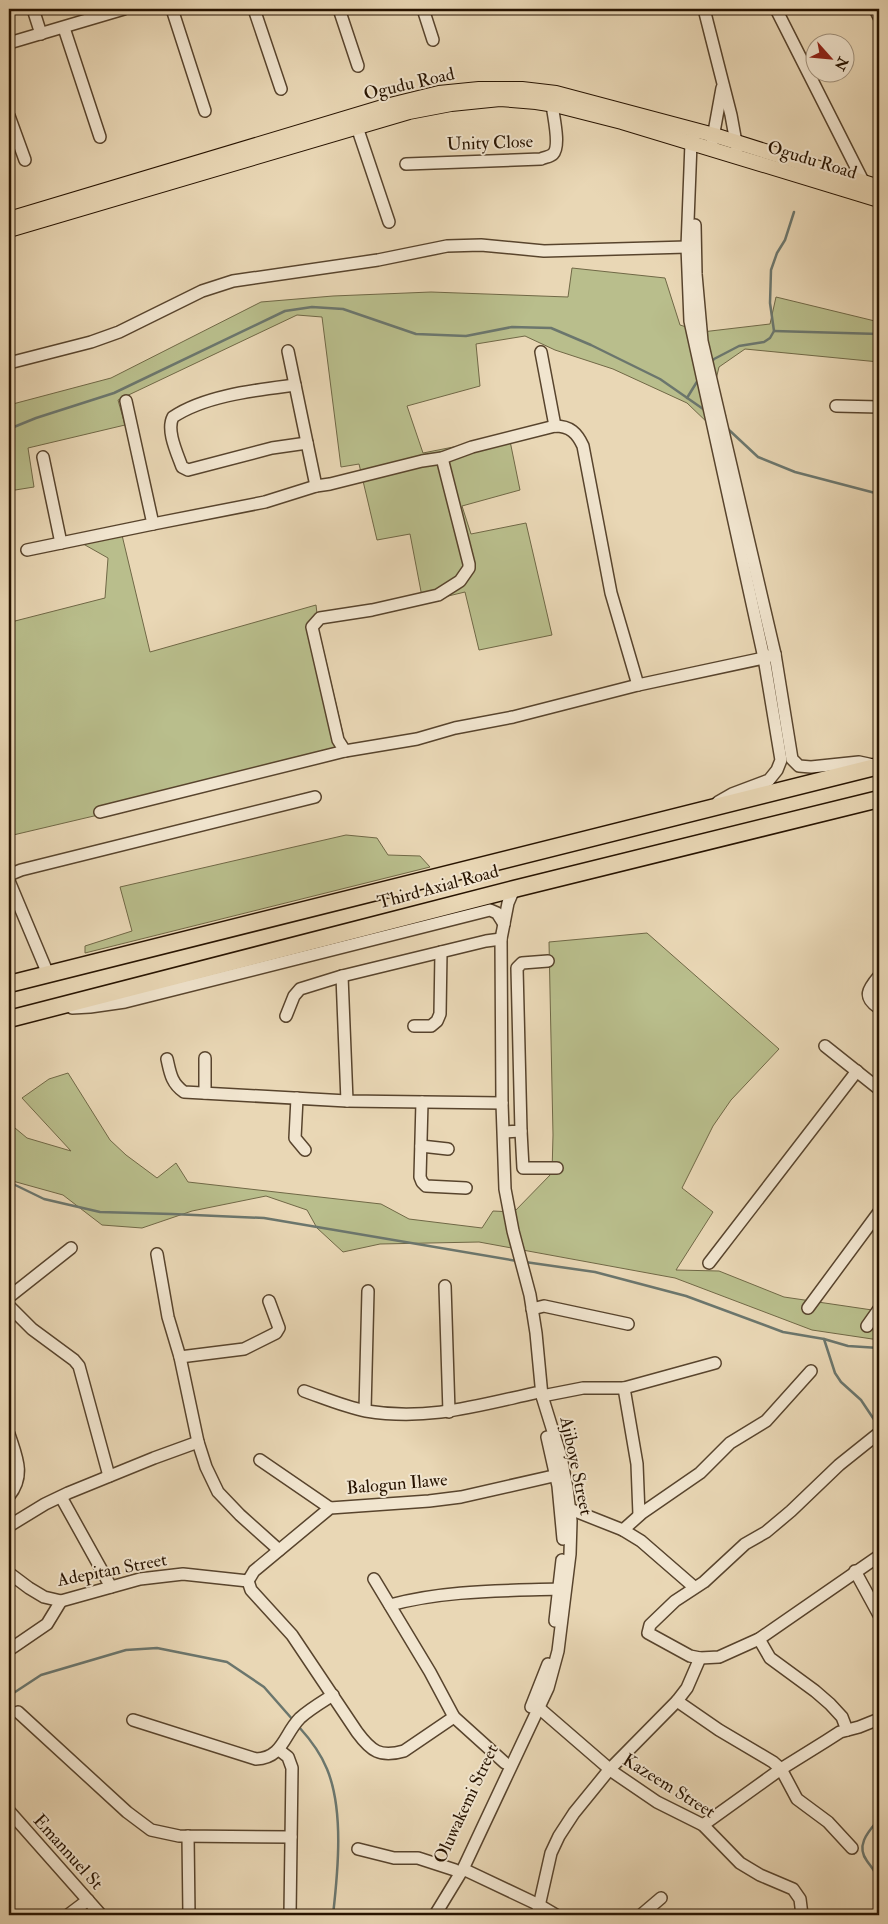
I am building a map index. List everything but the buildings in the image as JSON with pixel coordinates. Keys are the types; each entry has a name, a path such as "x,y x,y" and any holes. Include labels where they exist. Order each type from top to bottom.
{"highway":[{"name":"Third Axial Road","path":"9,984 879,766"},
{"name":"Third Axial Road","path":"9,1019 514,889 879,799"}],"main road":[{"name":"Ogudu Road","path":"9,230 297,139 418,98 439,93 494,89 522,89 556,93 698,139 714,135 737,149 879,200"},
{"name":"Ogudu Road","path":"9,219 297,139 357,127 409,112 476,101 517,100 552,104 737,149 879,188"}],"street":[{"path":"33,9 41,34"},
{"path":"9,43 124,9"},
{"path":"172,9 205,111"},
{"path":"254,9 281,88"},
{"path":"339,9 358,66"},
{"path":"423,9 434,40"},
{"path":"704,9 737,149"},
{"path":"776,9 864,183"},
{"path":"875,9 879,17"},
{"path":"64,28 100,137"},
{"path":"714,135 723,84"},
{"name":"Unity Close","path":"406,164 548,157 557,145 552,104"},
{"path":"9,116 25,160"},
{"path":"357,127 389,222"},
{"path":"698,139 687,247 690,321 698,342 792,759 800,766 821,767 859,762 879,766"},
{"path":"698,139 694,160 698,342"},
{"path":"9,363 91,342 119,332 202,291 233,281 378,260 447,246 481,244 544,251 687,247"},
{"path":"288,351 316,486"},
{"path":"541,352 556,426"},
{"path":"295,385 251,390 211,400 173,417 170,425 172,436 182,467 188,470 272,448 307,443"},
{"path":"126,401 153,524"},
{"path":"836,406 879,407"},
{"path":"27,550 265,502 316,486 442,458 472,448 562,426 571,429 578,436 583,446 611,593 638,685"},
{"path":"43,457 61,543"},
{"path":"345,751 338,740 312,627 320,618 372,610 438,595 464,577 469,564 442,458"},
{"path":"100,812 345,751 417,739 455,728 513,717 638,685 770,656"},
{"path":"706,810 732,794 769,780 777,770 781,760 770,656"},
{"path":"9,875 20,870 315,797"},
{"path":"9,881 48,974"},
{"name":"Ajiboye Street","path":"514,889 501,939 502,1103 505,1189 532,1310 530,1351 539,1394 570,1509 570,1554 558,1650 548,1688 535,1706"},
{"path":"51,1008 90,1007 125,1002 490,910 497,913 504,924"},
{"path":"286,1016 294,996 300,989 342,976 486,940 501,939"},
{"path":"414,1026 431,1026 437,1021 440,1014 441,952"},
{"path":"548,961 522,963 517,968 521,1131 523,1168 557,1168"},
{"path":"342,976 347,1100"},
{"path":"879,976 868,992 870,1002 879,1008"},
{"path":"825,1046 857,1071 877,1083"},
{"path":"167,1058 172,1079 177,1087 184,1092 347,1100 502,1103"},
{"path":"205,1058 205,1093"},
{"path":"709,1263 857,1071"},
{"path":"297,1098 295,1138 305,1150"},
{"path":"422,1102 420,1177 422,1182 426,1186 466,1188"},
{"path":"504,1132 521,1131"},
{"path":"421,1146 448,1149"},
{"path":"808,1308 879,1212"},
{"path":"9,1297 72,1248"},
{"path":"157,1254 168,1318 180,1356 198,1442 206,1467 218,1492 240,1515 279,1550"},
{"path":"445,1286 449,1412"},
{"path":"365,1410 368,1292"},
{"path":"180,1356 244,1349 276,1333 279,1328 269,1301"},
{"path":"9,1306 32,1329 74,1360 79,1366 109,1476"},
{"path":"532,1310 544,1306 628,1324"},
{"path":"867,1326 879,1309"},
{"path":"304,1391 365,1410 421,1415 449,1412 539,1394 583,1388 624,1388 715,1363"},
{"path":"624,1530 639,1515 700,1473 730,1443 766,1421 811,1371"},
{"path":"624,1388 636,1464 639,1515"},
{"path":"9,1434 19,1464 14,1490 9,1496"},
{"path":"878,1434 839,1464 792,1511 766,1532 745,1544 704,1582 675,1601 650,1625 648,1632 690,1656 700,1658 719,1657 759,1639 879,1556"},
{"path":"9,1526 45,1504 109,1476 198,1442"},
{"path":"260,1460 330,1508"},
{"name":"Ajiboye Street","path":"535,1706 548,1665 554,1629 564,1533 560,1475"},
{"name":"Balogun Ilawe","path":"251,1576 330,1508 461,1497 560,1475"},
{"path":"61,1497 111,1588"},
{"path":"570,1509 624,1530 641,1541 694,1587"},
{"path":"856,1571 879,1615"},
{"name":"Adepitan Street","path":"9,1573 44,1597 61,1601 140,1579 183,1574 251,1576"},
{"path":"251,1576 251,1590 292,1635 366,1745 383,1754 395,1754 404,1751 454,1717"},
{"path":"374,1579 454,1717 505,1763"},
{"path":"390,1605 445,1594 558,1589"},
{"path":"9,1650 47,1624 61,1601"},
{"path":"759,1639 770,1658 830,1704 842,1717 847,1730"},
{"path":"538,1910 551,1853 559,1836 574,1813 609,1770 677,1701 687,1688 700,1658"},
{"path":"133,1720 256,1759 267,1758 279,1750 291,1728 300,1719 333,1695"},
{"path":"677,1701 781,1769 798,1799 832,1826 852,1848"},
{"name":"Oluwakemi Street","path":"427,1915 459,1869 505,1763 535,1706"},
{"name":"Oluwakemi Street","path":"436,1915 535,1706"},
{"name":"Kazeem Street","path":"535,1706 609,1770 657,1802 703,1825 740,1863 760,1875 793,1889 800,1899 802,1915"},
{"path":"18,1712 127,1812 151,1830 188,1836 290,1836"},
{"path":"703,1825 781,1769 833,1736 879,1718"},
{"path":"279,1750 288,1757 292,1768 290,1915"},
{"name":"Emannuel St","path":"10,1815 101,1915"},
{"path":"188,1836 189,1915"},
{"path":"358,1849 394,1858 418,1858 459,1869 538,1910 556,1915"},
{"path":"641,1915 661,1898"},
{"path":"68,1915 88,1900"}],"green space":[{"path":"572,268 665,278 680,325 702,332 770,324 776,297 879,322 879,362 745,349 719,367 712,396 726,416 711,426 687,403 613,369 555,350 525,336 476,344 480,386 407,406 423,453 509,436 520,490 462,506 471,534 526,523 552,635 479,650 465,592 423,602 410,534 377,540 359,464 341,467 322,317 297,315 118,400 125,425 28,448 34,487 9,491 9,405 111,378 261,302 333,296 431,292 568,297"},
{"path":"121,531 150,652 316,605 319,631 343,734 340,758 9,836 9,630 15,621 105,598 108,558 78,541"},
{"path":"346,835 377,838 388,855 420,856 430,867 85,953 85,946 132,931 120,887"},
{"path":"647,933 779,1049 731,1100 713,1126 682,1188 713,1212 676,1270 719,1271 784,1297 879,1311 879,1340 812,1330 675,1278 479,1242 380,1244 343,1252 317,1228 307,1210 266,1196 192,1211 142,1228 102,1225 63,1195 9,1180 9,1123 27,1138 71,1151 22,1098 49,1079 68,1073 110,1140 126,1155 157,1178 176,1163 188,1182 381,1204 409,1219 482,1228 493,1211 514,1212 552,1173 549,942"}],"waterway":[{"path":"710,364 714,359 739,346 764,342 770,338 774,331 770,303 771,270 777,253 785,240 794,212"},
{"path":"9,429 36,418 114,393 285,311 312,307 343,309 416,334 466,336 512,327 551,328 591,345 660,379 706,411"},
{"path":"774,331 879,334"},
{"path":"687,398 698,380"},
{"path":"728,429 758,457 795,472 879,494"},
{"path":"9,1182 44,1199 100,1212 264,1218 517,1261"},
{"path":"525,1262 595,1272 686,1296 783,1332 824,1339 848,1346 879,1348"},
{"path":"824,1339 835,1373 841,1382 861,1400 879,1427"},
{"path":"9,1696 41,1675 126,1650 157,1648 227,1662 264,1687 293,1720"},
{"path":"299,1727 307,1736 327,1769 336,1803 338,1860 333,1915"},
{"path":"879,1819 865,1838 862,1849 879,1882"}]}
